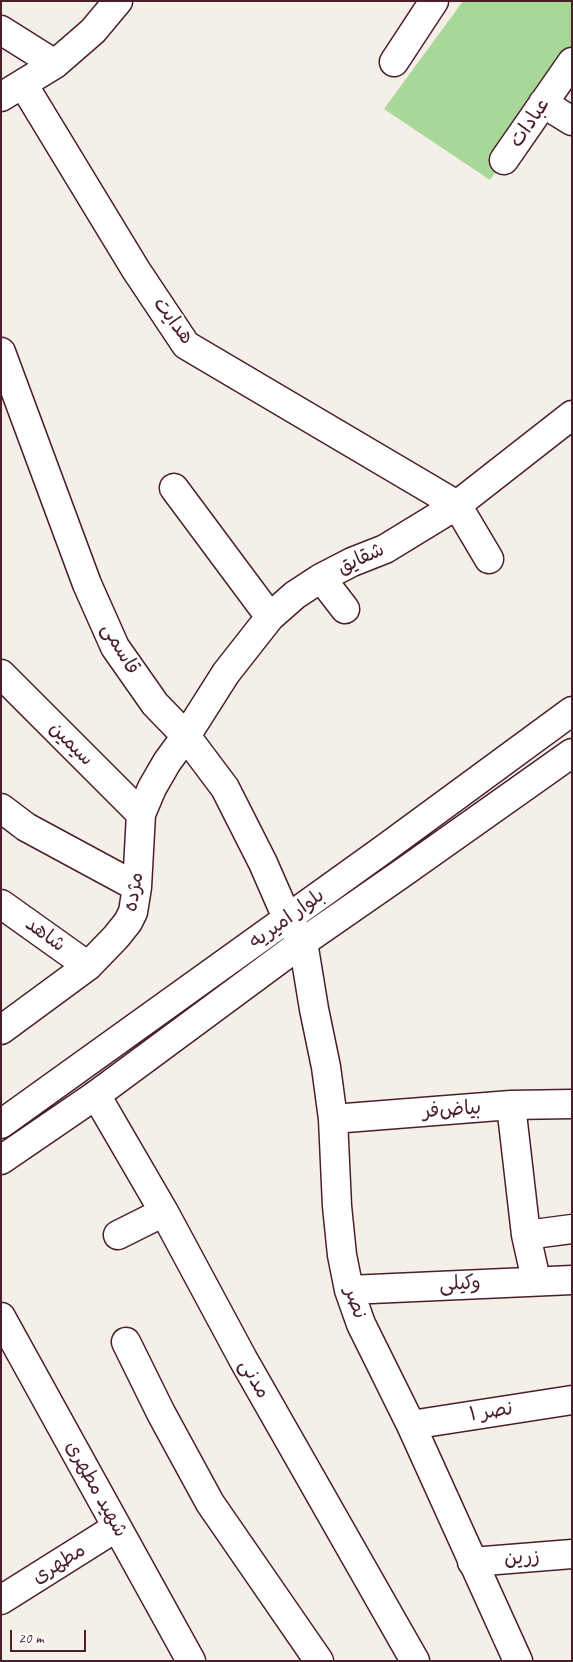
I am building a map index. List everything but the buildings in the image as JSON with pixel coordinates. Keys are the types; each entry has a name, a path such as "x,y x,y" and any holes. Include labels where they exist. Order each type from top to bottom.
{"street":[{"path":"12,90 55,64 93,31 118,1"},
{"path":"394,62 434,1"},
{"path":"1,30 55,64"},
{"name":"عبادات","path":"504,160 572,62"},
{"name":"هدایت","path":"12,90 186,344 457,505"},
{"path":"543,103 572,121"},
{"name":"قاسمی","path":"1,352 87,584 115,648 155,704 186,736 225,788 263,863 287,918"},
{"name":"شقایق","path":"186,736 226,673 270,617 295,595 321,578 352,562 385,549 457,505 572,415"},
{"path":"174,488 270,617"},
{"path":"457,505 490,560"},
{"path":"321,578 345,609"},
{"name":"سیمین","path":"1,674 141,814"},
{"name":"بلوار امیریه","path":"1,1124 384,849 572,711"},
{"name":"مژده","path":"6,1020 88,966 112,942 128,922 133,912 137,886 141,814 152,788 167,762 186,736"},
{"name":"بلوار امیریه","path":"1,1160 96,1095 303,942 572,753"},
{"path":"1,808 26,827 137,886"},
{"name":"شاهد","path":"1,904 88,966"},
{"name":"نصر","path":"287,918 303,942 326,1067 333,1119 337,1206 342,1256 349,1290 361,1324 411,1425 518,1661"},
{"name":"مدنی","path":"96,1095 164,1212 243,1359 416,1661"},
{"name":"بیاض‌فر","path":"333,1119 511,1105 572,1104"},
{"path":"511,1105 526,1235 536,1280"},
{"path":"118,1235 164,1212"},
{"path":"526,1235 572,1229"},
{"name":"وکیلی","path":"349,1290 536,1280 572,1280"},
{"name":"شهید مطهری","path":"1,1317 191,1661"},
{"path":"126,1342 161,1413 210,1503 319,1661"},
{"name":"نصر ۱","path":"411,1425 572,1400"},
{"name":"مطهری","path":"1,1600 117,1527"},
{"name":"زرین","path":"472,1562 572,1554"}],"green space":[{"path":"463,1 572,1 572,61 490,180 384,109"}]}
